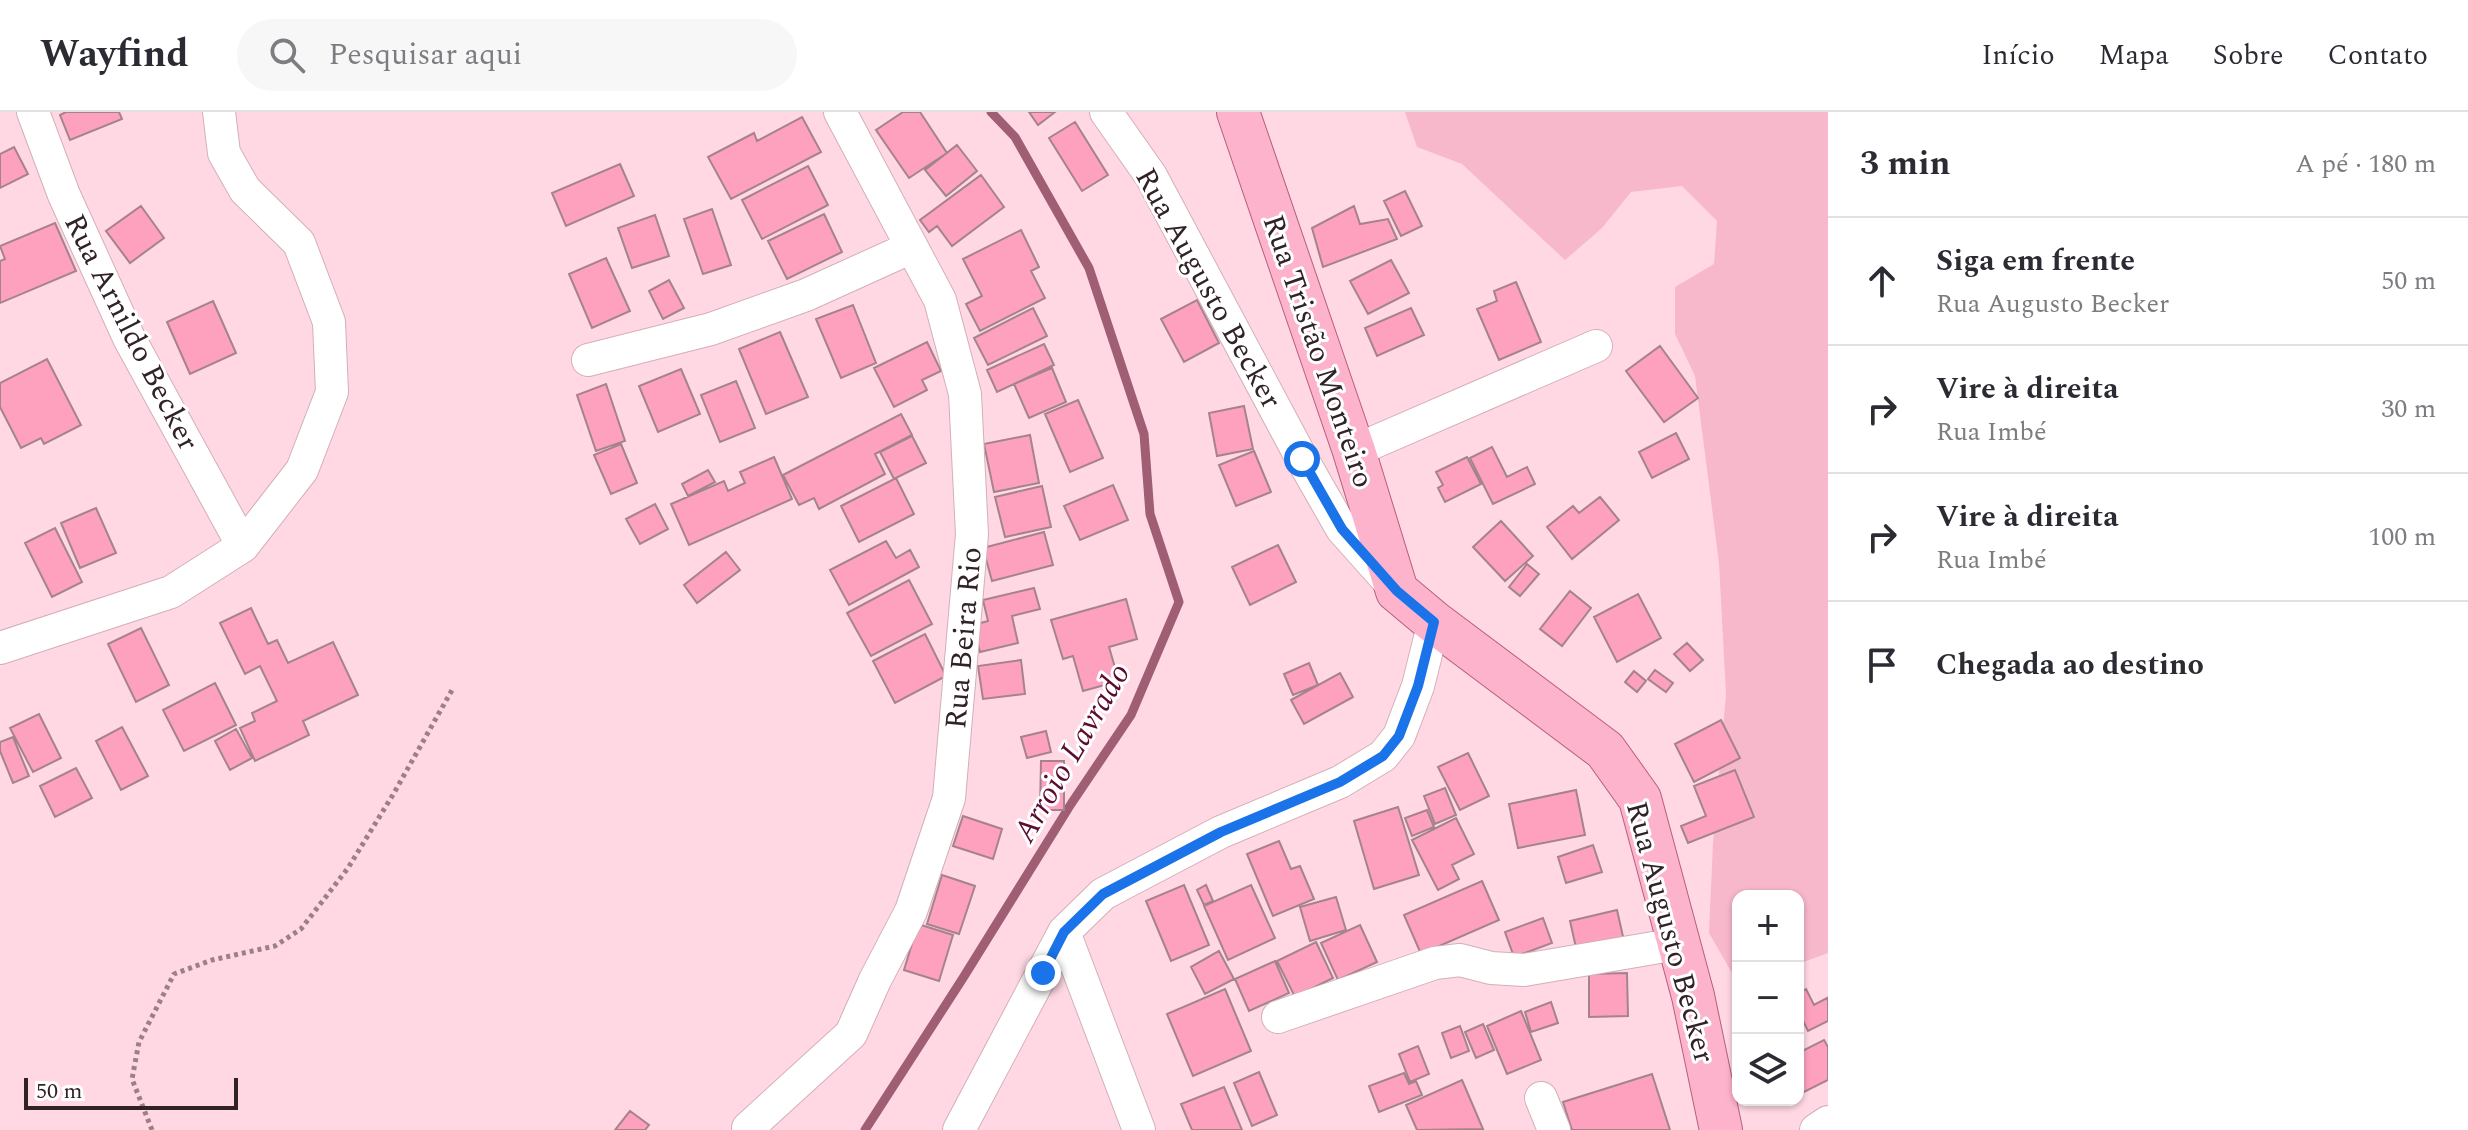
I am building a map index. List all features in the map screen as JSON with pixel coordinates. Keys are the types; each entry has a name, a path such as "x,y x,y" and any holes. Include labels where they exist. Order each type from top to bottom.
{"main road":[{"name":"Rua Tristão Monteiro","path":"1238,112 1354,451 1397,591"},
{"name":"Rua Augusto Becker","path":"1397,591 1605,750 1640,799 1693,996 1721,1130"}],"street":[{"name":"Rua Arnildo Becker","path":"33,112 64,195 129,338 243,546"},
{"path":"0,648 171,592 243,546 302,470 332,392 329,322 299,243 245,190 224,153 219,112"},
{"name":"Rua Beira Rio","path":"748,1128 851,1034 911,911 949,798 972,534 965,394 940,300 840,112"},
{"name":"Rua Augusto Becker","path":"1106,112 1151,176 1342,529 1397,591"},
{"path":"588,360 711,329 806,295 912,247"},
{"path":"1354,451 1596,346"},
{"path":"959,1130 1064,932 1103,894 1221,832 1340,782 1383,756 1399,736 1409,711 1434,622"},
{"path":"1064,932 1139,1130"},
{"path":"1278,1017 1435,963 1460,960 1491,968 1524,970 1677,944"},
{"path":"1541,1098 1554,1130"},
{"path":"1816,1130 1828,1122"}],"path":[{"path":"152,1130 132,1079 139,1042 174,974 212,960 275,946 301,929 348,868 452,690"}],"shaded area":[{"path":"1405,112 1828,112 1828,953 1804,962 1804,890 1732,890 1732,973 1709,933 1726,694 1719,563 1695,376 1675,334 1675,287 1714,264 1717,221 1682,186 1631,192 1602,228 1565,260 1462,164 1417,147"}],"building":[{"path":"66,112 119,112 122,119 70,140 60,115"},
{"path":"903,112 920,112 947,153 909,178 876,130"},
{"path":"1029,112 1055,112 1038,125"},
{"path":"802,117 821,152 731,199 708,157 754,133 757,141"},
{"path":"1075,122 1108,175 1082,191 1049,138"},
{"path":"957,145 977,171 946,196 925,170"},
{"path":"14,147 28,174 0,188 0,154"},
{"path":"620,164 634,196 566,226 552,193"},
{"path":"808,166 828,205 762,239 742,200"},
{"path":"981,175 1004,207 952,246 937,226 929,232 920,220"},
{"path":"1405,191 1422,226 1401,236 1384,201"},
{"path":"141,206 164,238 130,263 106,231"},
{"path":"1354,206 1360,224 1388,219 1397,239 1323,267 1312,228"},
{"path":"712,209 731,265 703,274 684,219"},
{"path":"824,214 842,252 787,279 768,241"},
{"path":"655,215 669,256 632,268 618,228"},
{"path":"55,223 76,271 0,303 0,261 5,259 0,246"},
{"path":"1021,230 1039,267 1031,271 1045,298 980,331 966,304 982,296 963,259"},
{"path":"606,258 630,311 592,328 569,274"},
{"path":"1391,260 1409,293 1368,314 1350,281"},
{"path":"669,280 684,308 663,319 649,291"},
{"path":"1516,282 1541,342 1499,360 1477,309 1497,301 1494,291"},
{"path":"1197,300 1219,343 1184,362 1161,319"},
{"path":"213,301 236,353 190,374 167,322"},
{"path":"853,305 876,363 841,378 816,319"},
{"path":"1033,308 1047,336 988,365 974,338"},
{"path":"1411,308 1424,335 1377,356 1365,328"},
{"path":"780,332 808,397 766,414 739,349"},
{"path":"927,342 941,371 922,380 927,390 894,407 874,368"},
{"path":"1044,344 1054,365 997,392 987,370"},
{"path":"1660,346 1698,398 1664,422 1626,371"},
{"path":"47,359 81,425 44,444 41,438 21,448 0,407 0,383"},
{"path":"1052,368 1066,402 1029,418 1014,384"},
{"path":"681,369 700,414 658,432 639,386"},
{"path":"736,381 755,428 720,442 701,395"},
{"path":"606,384 625,441 596,451 577,395"},
{"path":"1078,400 1103,458 1070,472 1045,414"},
{"path":"1244,406 1253,449 1217,456 1209,413"},
{"path":"901,414 912,435 875,454 885,474 819,509 814,498 799,505 783,475"},
{"path":"1676,433 1689,459 1652,478 1639,452"},
{"path":"1030,435 1039,483 994,492 984,444"},
{"path":"912,436 926,463 894,479 880,452"},
{"path":"621,444 637,483 611,494 594,455"},
{"path":"1492,447 1507,477 1527,467 1535,484 1493,504 1470,458"},
{"path":"1254,451 1271,492 1236,506 1219,465"},
{"path":"774,457 792,499 689,545 671,504 724,481 728,491 745,483 740,472"},
{"path":"1467,457 1481,484 1445,502 1438,488 1443,485 1436,472"},
{"path":"708,470 715,482 688,496 682,484"},
{"path":"896,478 914,514 859,542 841,506"},
{"path":"1113,485 1128,520 1080,540 1064,506"},
{"path":"1042,486 1051,527 1005,537 995,497"},
{"path":"1600,497 1619,520 1572,559 1547,527 1573,506 1579,513"},
{"path":"655,504 668,529 640,544 626,519"},
{"path":"96,508 116,553 80,568 61,523"},
{"path":"1501,521 1533,556 1505,581 1473,547"},
{"path":"55,528 82,582 52,597 25,543"},
{"path":"1044,532 1053,565 992,581 983,548"},
{"path":"886,541 896,558 910,550 919,567 849,605 830,570"},
{"path":"1278,545 1296,582 1250,605 1232,567"},
{"path":"726,552 740,570 697,603 684,585"},
{"path":"1527,564 1539,574 1520,596 1509,587"},
{"path":"909,580 932,624 871,656 847,613"},
{"path":"1034,588 1040,609 1012,616 1018,643 980,652 973,625 988,621 983,600"},
{"path":"1570,591 1591,608 1562,646 1540,629"},
{"path":"1638,594 1661,638 1617,662 1594,617"},
{"path":"1126,599 1137,639 1109,647 1119,681 1083,691 1073,656 1063,659 1051,620"},
{"path":"251,608 268,644 277,640 288,663 333,642 358,695 303,721 309,735 255,761 240,728 255,721 252,713 277,701 260,666 245,674 220,623"},
{"path":"141,628 169,685 136,702 108,644"},
{"path":"925,634 946,676 895,703 873,661"},
{"path":"1687,643 1703,660 1690,671 1674,654"},
{"path":"1021,660 1025,694 983,699 978,666"},
{"path":"1309,663 1318,685 1293,695 1284,674"},
{"path":"1655,670 1673,683 1666,692 1648,679"},
{"path":"1634,671 1646,681 1637,692 1625,682"},
{"path":"1340,673 1353,697 1304,724 1291,700"},
{"path":"215,683 236,725 184,751 163,710"},
{"path":"39,714 61,758 33,772 10,728"},
{"path":"1721,720 1740,758 1694,782 1675,744"},
{"path":"122,727 148,776 121,790 96,741"},
{"path":"236,729 252,758 230,770 215,741"},
{"path":"1046,731 1051,752 1027,758 1021,737"},
{"path":"13,737 29,776 13,783 0,751 0,742"},
{"path":"1468,753 1489,796 1460,810 1438,767"},
{"path":"1041,761 1064,761 1064,810 1040,810"},
{"path":"76,768 92,798 55,817 40,786"},
{"path":"1735,770 1754,817 1688,843 1681,826 1706,816 1694,786"},
{"path":"1445,788 1456,815 1435,824 1424,796"},
{"path":"1576,790 1585,835 1518,848 1509,804"},
{"path":"1398,807 1419,875 1374,889 1354,821"},
{"path":"1427,810 1434,827 1412,836 1405,818"},
{"path":"963,816 1002,829 993,859 953,846"},
{"path":"1456,818 1474,854 1452,865 1459,879 1438,890 1412,840"},
{"path":"1279,841 1291,869 1300,866 1314,899 1273,916 1247,854"},
{"path":"1593,845 1602,872 1566,883 1558,857"},
{"path":"942,875 975,886 959,934 927,924"},
{"path":"1482,881 1499,920 1421,954 1404,915"},
{"path":"1184,885 1209,945 1171,961 1146,901"},
{"path":"1206,885 1213,901 1204,905 1197,890"},
{"path":"1251,885 1275,938 1228,960 1204,906"},
{"path":"1336,897 1346,930 1310,941 1300,907"},
{"path":"1617,910 1624,941 1577,952 1570,921"},
{"path":"1543,918 1552,943 1514,957 1505,932"},
{"path":"918,924 953,935 939,981 904,970"},
{"path":"1360,925 1377,962 1338,980 1321,943"},
{"path":"1316,942 1333,978 1295,997 1277,961"},
{"path":"1219,951 1234,979 1205,994 1191,967"},
{"path":"1275,961 1289,993 1249,1011 1235,979"},
{"path":"1627,973 1628,1016 1589,1017 1589,974"},
{"path":"1225,989 1251,1051 1193,1076 1167,1014"},
{"path":"1804,990 1814,1005 1827,998 1828,1001 1828,1021 1808,1031 1804,1023"},
{"path":"1551,1002 1558,1023 1531,1032 1525,1012"},
{"path":"1521,1011 1541,1060 1507,1074 1487,1026"},
{"path":"1483,1024 1494,1050 1476,1058 1465,1032"},
{"path":"1460,1026 1469,1051 1451,1058 1442,1033"},
{"path":"1824,1040 1828,1047 1828,1080 1804,1092 1804,1050"},
{"path":"1418,1046 1429,1074 1410,1082 1399,1054"},
{"path":"1259,1072 1277,1115 1252,1126 1234,1083"},
{"path":"1404,1073 1409,1084 1416,1081 1422,1095 1379,1112 1369,1086"},
{"path":"1652,1074 1670,1130 1572,1130 1563,1102"},
{"path":"1462,1080 1483,1129 1417,1130 1406,1105"},
{"path":"1224,1087 1242,1130 1192,1130 1181,1104"},
{"path":"630,1111 649,1125 645,1130 615,1130"}],"waterway":[{"name":"Arroio Lavrado","path":"865,1130 1071,804 1131,715 1179,602 1150,514 1144,434 1089,268 1015,137 991,112"}],"route":[{"path":"1043,973 1064,932 1103,894 1221,832 1340,782 1383,756 1399,736 1418,686 1434,622 1397,591 1342,529 1302,459"}]}
